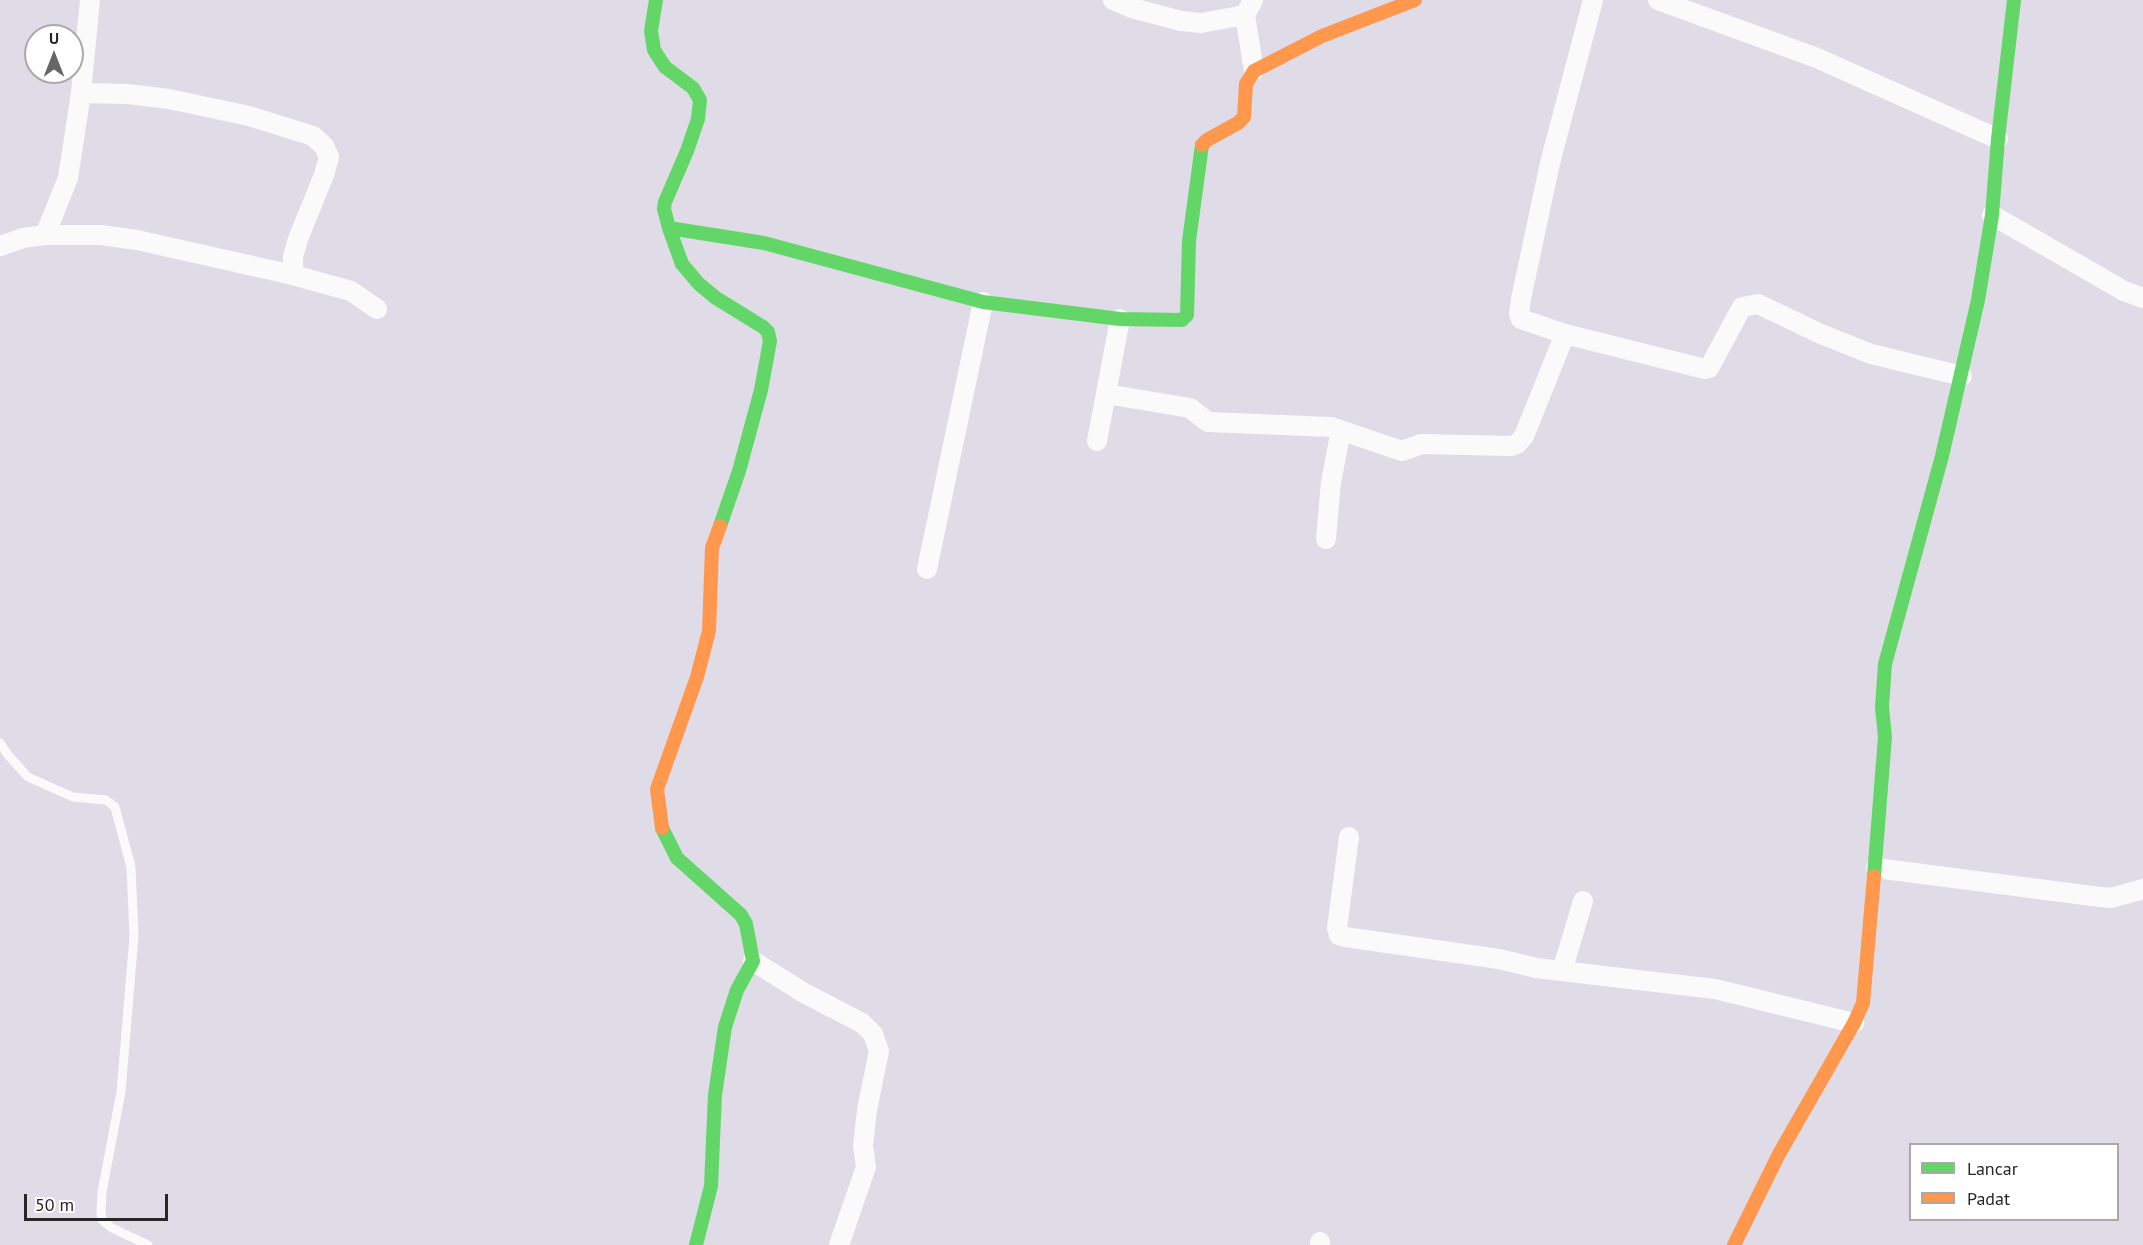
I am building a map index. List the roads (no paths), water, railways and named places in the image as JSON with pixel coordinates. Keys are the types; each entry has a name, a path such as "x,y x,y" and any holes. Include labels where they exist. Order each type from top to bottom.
{"street":[{"path":"45,235 68,178 81,93 90,0"},
{"path":"656,0 651,31 654,50 665,67 693,88 700,100 698,119 665,202 664,209 669,228 682,264 699,284 716,298 763,327 770,335 761,390 739,471 712,548 709,631 697,677 657,789 662,828 677,858 741,915 746,924 753,961 737,990 725,1027 715,1095 711,1186 696,1245"},
{"path":"1113,0 1145,5 1180,21 1201,23 1249,8 1254,71"},
{"path":"669,228 764,243 983,302 1120,319 1175,321 1185,318 1188,304 1189,241 1201,147 1207,140 1238,123 1244,117 1246,84 1254,71 1322,36 1415,0"},
{"path":"1593,0 1550,163 1519,314 1521,319 1565,334 1705,369 1710,368 1742,307 1758,304 1821,334 1871,354 1962,376"},
{"path":"1658,0 1817,58 1998,139"},
{"path":"1734,1245 1779,1154 1854,1023 1863,1003 1885,737 1882,707 1885,664 1962,376 1992,214 2014,0"},
{"path":"81,93 128,94 169,99 249,116 302,132 319,141 329,157 298,239 293,257 293,275"},
{"path":"1992,214 2124,291 2143,298"},
{"path":"0,246 23,238 45,235 101,235 137,240 293,275 351,291 377,309"},
{"path":"927,568 983,302"},
{"path":"1097,441 1120,319"},
{"path":"1106,394 1190,408 1208,422 1331,427 1402,451 1421,444 1505,447 1517,444 1524,436 1565,334"},
{"path":"1326,539 1331,483 1341,430"},
{"path":"1349,837 1337,928 1339,935 1499,959 1536,968 1715,989 1854,1023"},
{"path":"1876,867 2111,898 2143,889"},
{"path":"1562,971 1583,901"},
{"path":"753,961 804,993 862,1023 873,1034 879,1051 867,1110 863,1146 866,1167 839,1245"}],"lane":[{"path":"0,743 28,777 73,797 106,800 115,807 131,867 134,936 121,1092 100,1212 102,1220 112,1228 148,1245"}]}
